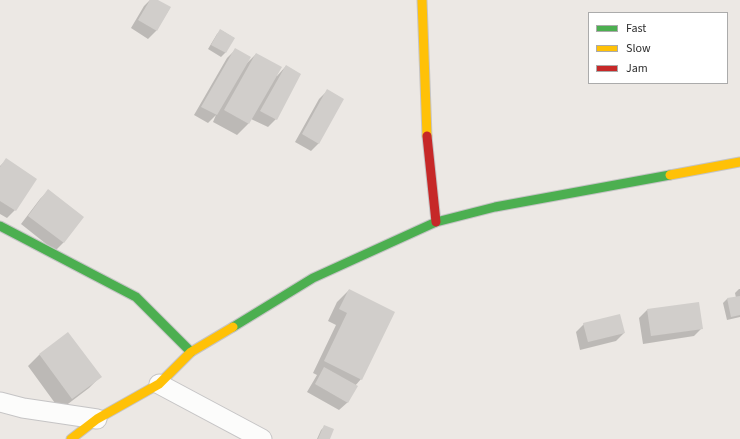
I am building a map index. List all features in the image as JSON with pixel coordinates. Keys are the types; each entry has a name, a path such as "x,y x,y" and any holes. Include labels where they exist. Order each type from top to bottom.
{"main road":[{"path":"422,0 427,139 436,222"},
{"path":"71,439 97,419 159,384 191,352 313,278 436,222 495,207 740,162"},
{"path":"0,226 136,297 191,352"}],"street":[{"path":"159,384 262,439"},
{"path":"0,402 23,408 97,419"},
{"path":"0,414 23,408"}],"building":[{"path":"150,0 158,0 171,7 157,31 138,20"},
{"path":"220,29 235,38 226,53 211,45"},
{"path":"235,48 251,57 217,115 201,107"},
{"path":"256,53 282,67 249,124 224,110"},
{"path":"286,65 301,74 277,120 260,111"},
{"path":"327,89 344,99 319,144 302,134"},
{"path":"6,158 37,179 16,211 0,201 0,167"},
{"path":"48,189 84,217 64,243 28,216"},
{"path":"349,289 395,312 362,380 324,361 347,313 339,309"},
{"path":"740,296 740,315 731,317 727,298"},
{"path":"699,302 703,329 651,336 647,309"},
{"path":"620,314 625,333 588,342 583,323"},
{"path":"68,332 102,377 72,399 39,354"},
{"path":"324,367 358,386 348,403 315,384"},
{"path":"324,425 334,429 330,439 318,439"}],"traffic: fast":[{"path":"233,327 313,278 436,222 495,207 670,175"},
{"path":"0,226 136,297 191,352"}],"traffic: slow":[{"path":"422,0 427,136"},
{"path":"670,175 740,162"},
{"path":"71,439 97,419 159,384 191,352 233,327"}],"traffic: jam":[{"path":"427,136 436,222"}]}
